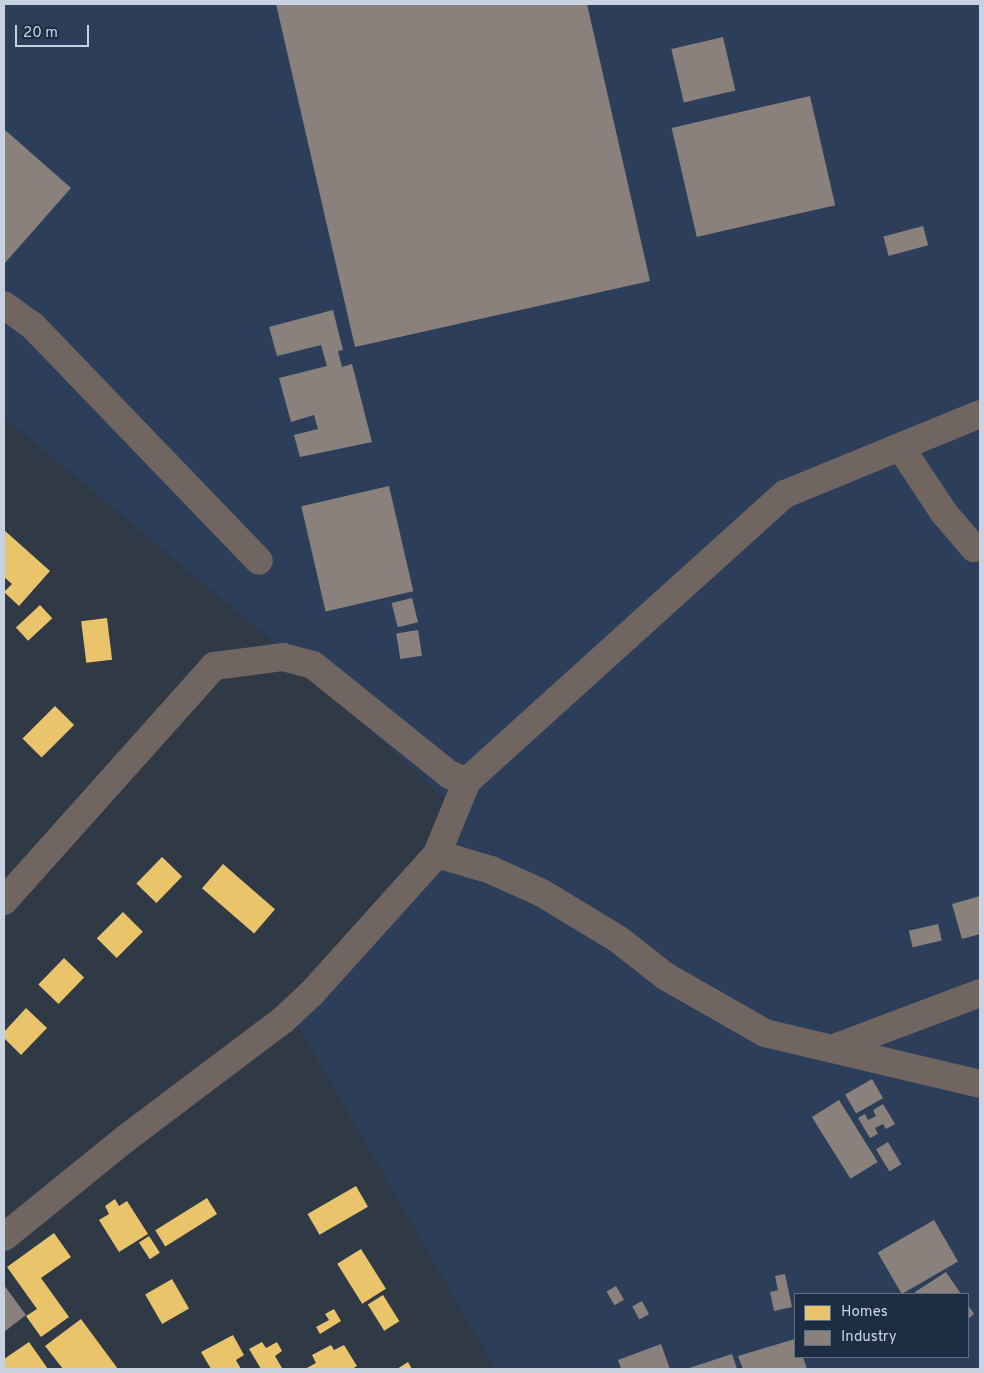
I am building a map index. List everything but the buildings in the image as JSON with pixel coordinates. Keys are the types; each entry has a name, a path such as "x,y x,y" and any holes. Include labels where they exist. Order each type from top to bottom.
{"street":[{"path":"4,305 32,326 259,562"},
{"path":"4,1237 125,1139 283,1020 311,994 437,854 467,782 785,494 980,414"},
{"path":"901,448 944,513 974,548 980,546"},
{"path":"4,901 214,666 284,657 313,665 450,775 467,782"},
{"path":"437,854 491,870 542,893 618,939 665,976 765,1033 980,1084"},
{"path":"834,1048 980,992"}],"shaded area":[{"path":"4,4 980,4 980,1369 495,1369 286,1004 383,911 450,805 305,668 4,417"}]}
